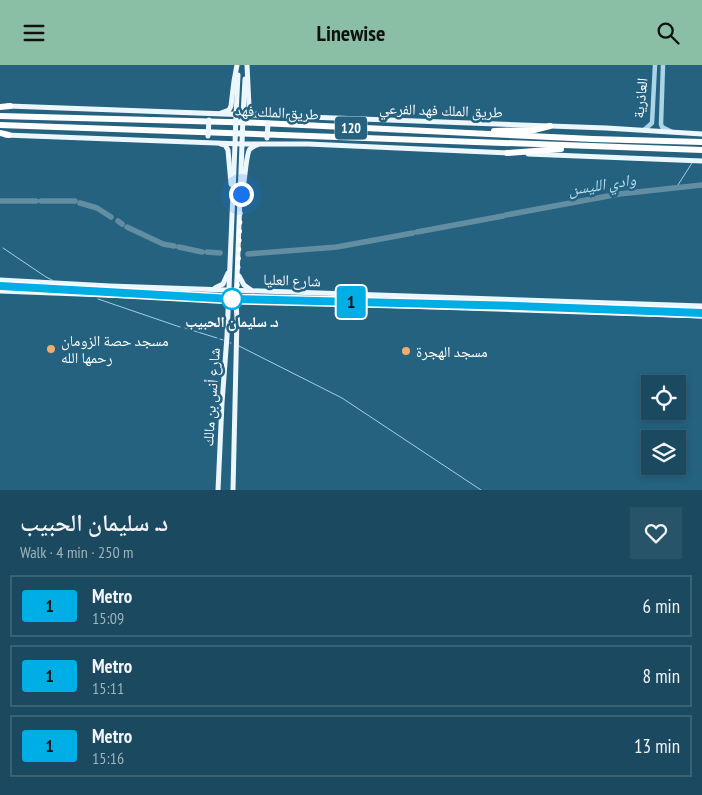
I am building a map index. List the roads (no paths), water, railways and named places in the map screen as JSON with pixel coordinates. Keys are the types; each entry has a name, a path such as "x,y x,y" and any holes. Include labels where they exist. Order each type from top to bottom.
{"highway":[{"path":"0,106 10,106"},
{"name":"طريق الملك فهد","path":"0,116 256,123 477,134 702,142"},
{"name":"طريق الملك فهد","path":"0,125 702,150"},
{"path":"477,134 482,131 534,130 550,126"},
{"path":"0,134 9,135"},
{"path":"507,153 594,147"},
{"path":"664,149 702,155"}],"main road":[{"path":"216,114 229,110 232,106 234,81 238,65"},
{"name":"شارع أنس بن مالك","path":"220,490 220,451 238,65"},
{"path":"232,490 236,300 246,65"},
{"path":"246,65 249,105 252,111 259,116"},
{"name":"طريق الملك فهد الفرعي","path":"10,106 550,126 702,134"},
{"path":"200,113 208,115 209,139"},
{"path":"271,143 267,138 268,123 274,117"},
{"path":"9,135 199,141 209,139 235,144 271,143 702,161"},
{"path":"209,139 225,145 228,150 233,193"},
{"path":"241,194 246,179 248,154 250,149 258,144"},
{"path":"212,289 223,284 230,268"},
{"path":"238,271 244,285 254,291"},
{"name":"شارع العليا","path":"0,281 702,307"},
{"name":"شارع العليا","path":"0,291 702,316"},
{"path":"237,318 241,305 254,301"}],"street":[{"name":"العاذرية","path":"644,130 652,123 655,65"},
{"name":"العاذرية","path":"663,65 662,127 673,133"},
{"path":"653,114 657,118 661,115"}],"waterway":[{"path":"676,188 692,163"},
{"name":"وادي الليسن","path":"506,215 619,194 702,185"},
{"name":"وادي الليسن","path":"0,201 36,201"},
{"name":"وادي الليسن","path":"41,201 75,201"},
{"name":"وادي الليسن","path":"80,203 97,208 111,217"},
{"name":"وادي الليسن","path":"417,232 503,216"},
{"name":"وادي الليسن","path":"118,221 122,224"},
{"name":"وادي الليسن","path":"127,227 163,244 174,246"},
{"name":"وادي الليسن","path":"248,254 337,247 413,233"},
{"name":"وادي الليسن","path":"179,247 202,252"},
{"path":"3,248 52,280"},
{"name":"وادي الليسن","path":"207,252 220,253"},
{"path":"69,287 77,290"},
{"path":"98,299 180,327"},
{"path":"185,328 217,338"},
{"path":"239,346 342,398 481,490"}],"railway":[{"path":"0,284 253,298 448,302 702,312"}],"metro line":[{"name":"1","path":"0,286 232,299 702,313"}],"place":[{"name":"د. سليمان الحبيب","path":"232,299"},
{"name":"مسجد حصة الزومان رحمها الله","path":"51,349"},
{"name":"مسجد الهجرة","path":"406,351"}]}
